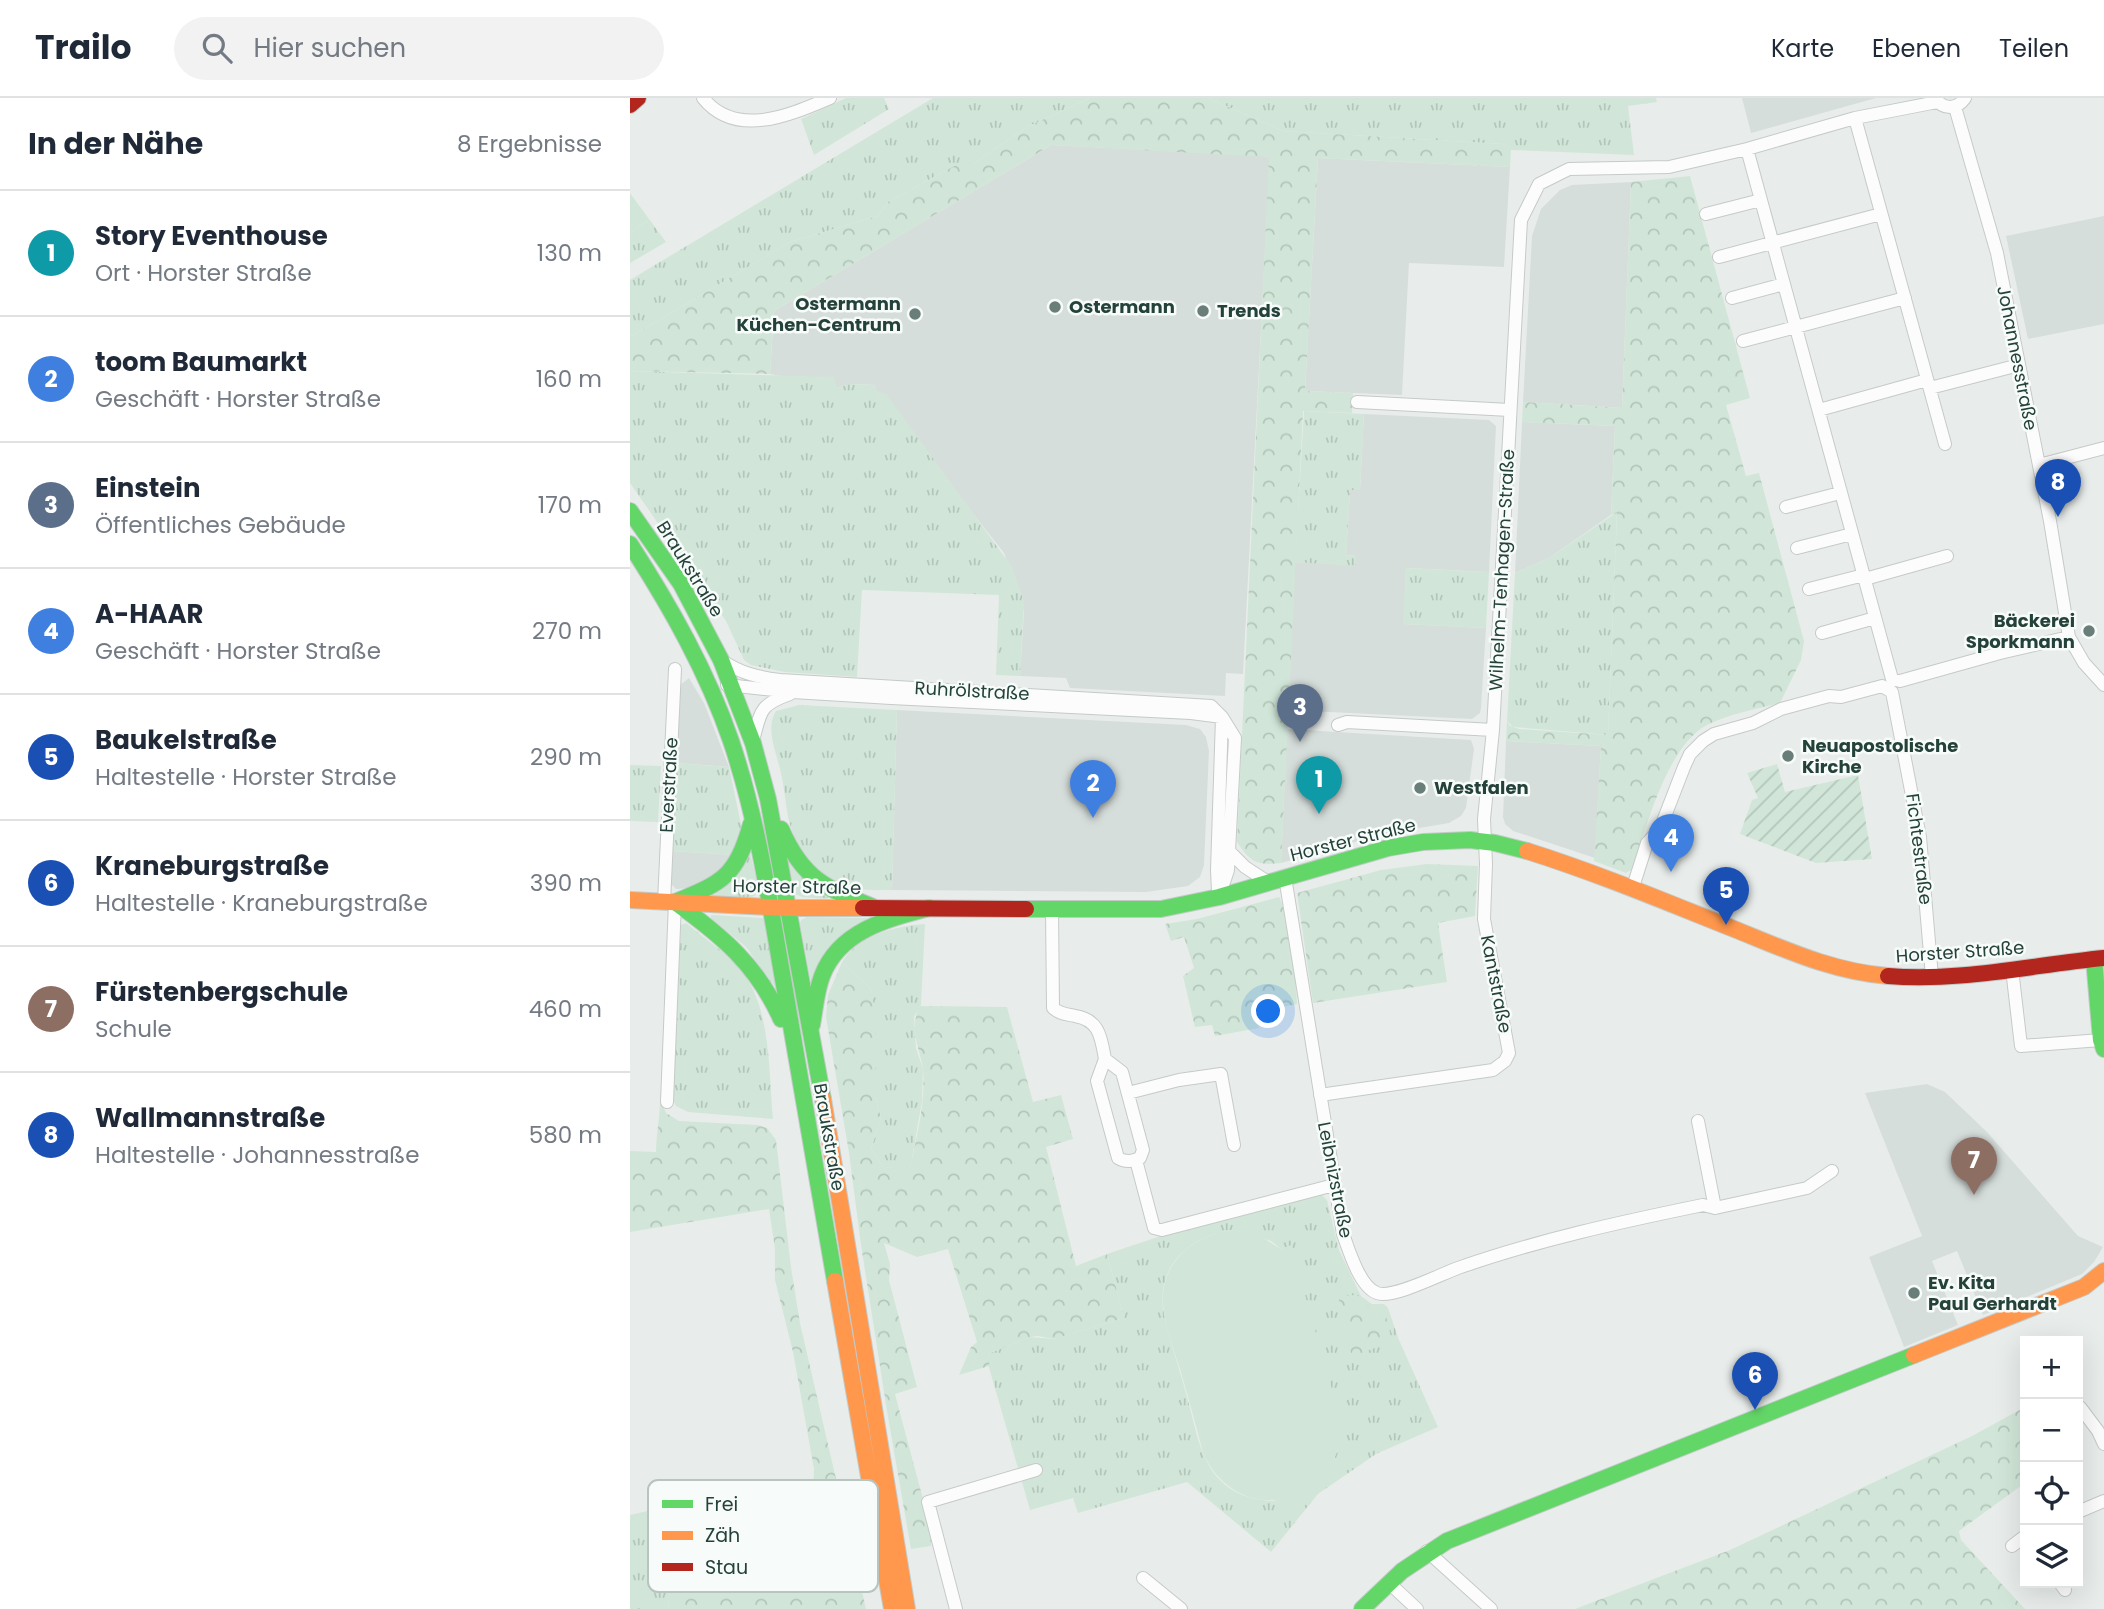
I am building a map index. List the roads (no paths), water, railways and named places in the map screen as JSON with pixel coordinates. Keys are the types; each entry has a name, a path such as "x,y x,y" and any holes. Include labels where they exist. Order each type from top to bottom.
{"main road":[{"path":"630,105 638,98"},
{"name":"Braukstraße","path":"630,511 681,584 721,660 752,743 768,799 825,1110 907,1609"},
{"name":"Braukstraße","path":"630,544 662,592 705,678 740,767 771,908 869,1480"},
{"path":"768,799 797,862 814,879 838,894 876,908"},
{"path":"669,902 712,888 726,879 744,854 753,819"},
{"name":"Horster Straße","path":"630,900 771,908 1161,909 1219,897 1415,842 1456,839 1485,841 1567,865 1842,969 1892,976 1932,976 2099,959"},
{"path":"669,902 722,935 751,966 774,1000 796,1059"},
{"path":"810,1036 822,977 828,964 847,940 883,921 929,908"},
{"path":"2099,959 2102,1045"},
{"path":"1362,1609 1401,1569 1427,1551 1503,1518 2084,1287 2104,1271"},
{"name":"Braukstraße","path":"878,1529 892,1609"}],"street":[{"path":"703,98 720,114 758,121 795,113 830,98"},
{"path":"1877,114 1889,98"},
{"name":"Wilhelm-Tenhagen-Straße","path":"1485,841 1484,819 1493,730 1521,220 1539,184 1569,169 1670,167 1747,149 1855,118 1936,100"},
{"name":"Johannesstraße","path":"1936,100 1947,108 1960,102 1993,239 2019,365 2069,638 2084,663 2104,685"},
{"path":"1855,118 1945,444"},
{"path":"1747,149 1890,676 1896,681 2069,638"},
{"path":"1706,215 1761,200"},
{"path":"1719,257 1881,214"},
{"path":"1732,298 1784,284"},
{"path":"1742,341 1905,298"},
{"path":"1819,410 2019,365"},
{"path":"1357,402 1510,410"},
{"path":"2039,465 2104,448"},
{"path":"1786,507 1840,493"},
{"path":"1797,548 1852,534"},
{"path":"1809,589 1947,556"},
{"path":"1822,633 1875,618"},
{"name":"Ruhrölstraße","path":"721,660 744,673 780,680 1211,706 1222,717"},
{"name":"Everstraße","path":"669,902 675,668"},
{"path":"705,678 732,687 793,692"},
{"name":"Fichtestraße","path":"1632,890 1647,843 1660,830 1690,754 1703,741 1714,734 1753,723 1781,709 1882,686 1892,692 1920,837 1932,976"},
{"path":"752,743 762,709 771,700 793,692"},
{"name":"Ruhrölstraße","path":"793,692 1191,713 1222,717"},
{"path":"1219,897 1228,870 1235,738 1222,717"},
{"path":"1219,897 1217,870 1222,717"},
{"path":"1338,725 1347,722 1493,730"},
{"name":"Kantstraße","path":"1320,1095 1487,1072 1505,1062 1509,1053 1508,1044 1483,919 1485,841"},
{"path":"1229,851 1245,867 1268,882"},
{"name":"Leibnizstraße","path":"1285,877 1343,1234 1365,1284 1378,1294 1390,1294 1460,1267 1582,1230 1703,1205 1715,1208 1807,1188 1832,1171"},
{"path":"667,1101 669,902"},
{"path":"1052,908 1053,1008 1060,1013 1084,1017 1095,1024 1105,1059 1097,1081 1118,1158 1123,1161 1136,1160 1140,1158 1143,1150 1122,1072 1105,1059"},
{"path":"2012,969 2021,1046 2102,1045"},
{"path":"1128,1093 1179,1080 1221,1074 1234,1144"},
{"path":"1698,1121 1715,1208"},
{"path":"1136,1160 1154,1228 1162,1230 1334,1185"},
{"path":"2083,1410 2104,1444"},
{"path":"956,1609 928,1502 1036,1470"},
{"path":"2083,1510 2104,1501"},
{"path":"2012,1546 2020,1540"},
{"path":"1427,1551 1491,1609"},
{"path":"1143,1578 1181,1609"},
{"path":"1388,1582 1417,1609"}],"place":[{"name":"Ostermann","path":"1055,307"},
{"name":"Trends","path":"1203,311"},
{"name":"Ostermann Küchen-Centrum","path":"915,314"},
{"name":"Wallmannstraße","path":"2058,517"},
{"name":"Bäckerei Sporkmann","path":"2089,631"},
{"name":"Einstein","path":"1300,742"},
{"name":"Neuapostolische Kirche","path":"1788,756"},
{"name":"Westfalen","path":"1420,788"},
{"name":"Story Eventhouse","path":"1319,814"},
{"name":"toom Baumarkt","path":"1093,818"},
{"name":"A-HAAR","path":"1671,872"},
{"name":"Baukelstraße","path":"1726,925"},
{"name":"Fürstenbergschule","path":"1974,1195"},
{"name":"Ev. Kita Paul Gerhardt","path":"1914,1293"},
{"name":"Kraneburgstraße","path":"1755,1410"}]}
